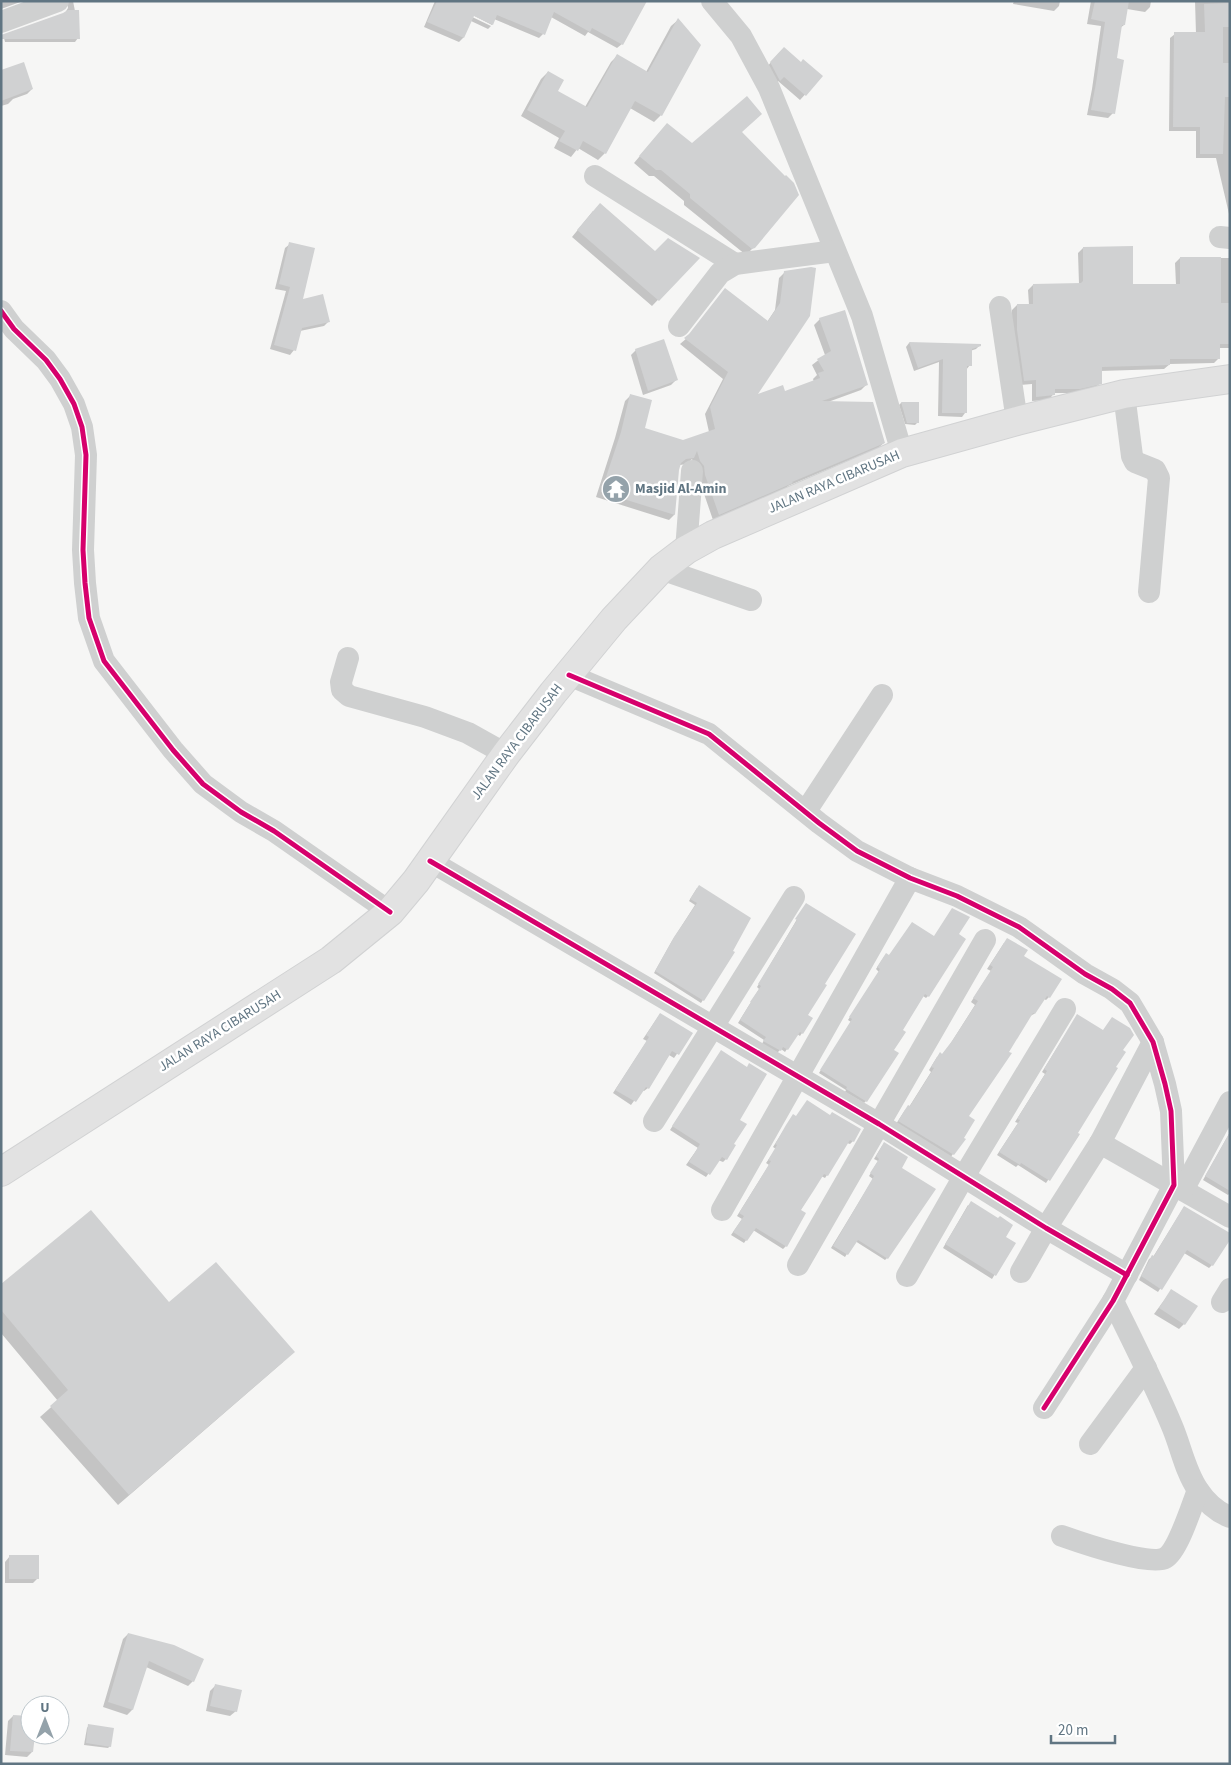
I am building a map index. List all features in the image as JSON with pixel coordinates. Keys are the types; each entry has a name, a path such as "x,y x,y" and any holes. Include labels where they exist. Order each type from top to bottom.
{"main road":[{"name":"JALAN RAYA CIBARUSAH","path":"1,1172 331,960 390,912 416,882 506,754 614,619 661,570 686,550 713,535 902,453 1124,394 1230,379"}],"street":[{"path":"1,22 58,1"},
{"path":"712,1 741,36 769,88 862,316 902,453"},
{"path":"595,176 735,264"},
{"path":"679,326 720,273 735,264 835,251"},
{"path":"1000,307 1017,421"},
{"path":"1,311 14,329 46,360 60,379 74,404 82,427 86,455 84,583 89,618 104,661 173,750 203,784 241,812 274,831 390,912"},
{"path":"1124,394 1132,456 1137,463 1155,470 1158,478 1149,592"},
{"path":"686,550 692,471"},
{"path":"661,570 751,600"},
{"path":"348,658 341,682 342,690 350,696 425,717 468,732 506,754"},
{"path":"569,675 709,734 819,823 857,851 910,878 957,896 1019,926 1086,974 1112,989 1130,1004 1153,1042 1165,1084 1171,1110 1179,1187"},
{"path":"806,811 882,695"},
{"path":"430,861 879,1124 963,1178 1127,1275"},
{"path":"722,1210 910,878"},
{"path":"654,1121 794,897"},
{"path":"798,1265 985,940"},
{"path":"907,1276 1064,1009"},
{"path":"1020,1272 1100,1143 1153,1042"},
{"path":"1044,1408 1113,1301 1230,1102"},
{"path":"1100,1143 1230,1217"},
{"path":"1113,1301 1173,1428 1191,1477 1198,1490 1213,1507 1230,1517"},
{"path":"1090,1444 1146,1368"},
{"path":"1062,1536 1112,1552 1152,1560 1164,1560 1177,1542 1198,1490"}],"building":[{"path":"437,1 647,1 623,45 592,28 590,32 554,12 545,35 497,15 493,25 474,16 464,38 427,22"},
{"path":"1095,1 1129,1 1125,25 1122,25 1117,58 1124,60 1115,114 1091,110 1105,22 1091,19"},
{"path":"1230,3 1230,27 1223,27 1223,63 1230,63 1230,97 1225,97 1223,154 1200,154 1200,127 1173,127 1174,32 1205,32 1204,4"},
{"path":"68,10 79,10 80,39 1,39 1,35"},
{"path":"678,18 701,45 662,116 635,101 606,154 583,141 578,151 559,141 565,131 527,110 548,71 564,80 558,91 587,107 617,54 648,72"},
{"path":"784,47 801,62 803,59 823,76 806,96 784,77 780,81 770,62"},
{"path":"24,62 33,89 1,101 1,70"},
{"path":"747,96 762,114 742,132 794,183 799,195 755,248 752,249 690,198 690,194 661,170 656,170 639,156 667,123 692,143"},
{"path":"600,203 655,251 668,238 700,258 659,301 577,230"},
{"path":"289,242 315,248 303,299 323,294 330,322 302,328 296,351 274,345 290,287 279,284"},
{"path":"1133,246 1133,284 1180,284 1180,257 1221,257 1221,303 1230,303 1230,344 1220,344 1220,359 1170,359 1170,365 1102,367 1102,384 1080,389 1055,389 1055,395 1036,397 1036,380 1024,381 1017,330 1017,304 1033,304 1033,284 1081,283 1083,281 1083,247"},
{"path":"816,268 810,316 758,394 783,385 785,391 820,378 818,373 824,371 817,359 831,351 819,318 845,310 868,385 822,401 873,402 885,443 719,515 705,475 704,466 700,461 697,451 694,458 686,459 681,463 675,515 601,492 621,432 630,394 652,400 645,428 683,440 715,429 710,407 728,372 684,338 725,288 768,321 780,303 784,271"},
{"path":"664,339 678,380 648,391 635,349"},
{"path":"909,342 981,344 981,346 972,349 972,366 967,366 967,413 942,413 943,359 918,368"},
{"path":"901,402 919,402 919,423 907,423"},
{"path":"699,885 751,918 733,951 735,952 704,1001 655,971 674,937 697,903 690,899"},
{"path":"806,903 856,934 808,1015 813,1018 803,1034 800,1032 788,1050 783,1047 781,1051 763,1041 766,1037 740,1020 761,986 758,984"},
{"path":"952,908 970,917 959,934 966,939 929,997 925,994 903,1030 906,1032 894,1050 899,1053 867,1102 820,1070 852,1019 849,1017 880,969 877,967 886,953 889,955 912,922 934,936"},
{"path":"1007,938 1028,950 1024,956 1062,979 1050,998 1047,996 1035,1014 1033,1013 1009,1052 1012,1053 969,1116 975,1120 964,1138 966,1139 954,1155 898,1121 934,1068 931,1067 940,1052 942,1054 952,1041 978,1001 973,998 993,967 990,965"},
{"path":"660,1013 693,1033 679,1055 672,1051 649,1089 646,1087 636,1102 615,1090 649,1037 646,1035"},
{"path":"1077,1014 1103,1030 1112,1017 1130,1028 1134,1035 1123,1050 1126,1052 1116,1067 1118,1068 1050,1181 999,1152 1020,1120 1017,1119 1047,1071 1044,1069"},
{"path":"721,1050 747,1067 749,1063 767,1074 740,1120 747,1124 734,1144 736,1145 727,1160 722,1157 710,1175 689,1162 700,1144 672,1126"},
{"path":"807,1100 830,1115 832,1112 861,1129 854,1142 850,1140 828,1176 824,1174 801,1210 806,1213 787,1247 756,1228 747,1241 733,1232 744,1216 739,1213 771,1161 768,1160 786,1125 793,1114 796,1116"},
{"path":"1230,1132 1230,1191 1205,1176"},
{"path":"884,1142 908,1157 902,1168 936,1189 888,1259 858,1240 848,1255 833,1246 874,1176 870,1173 879,1159 876,1156"},
{"path":"971,1201 1013,1225 1006,1237 1016,1243 996,1276 945,1244"},
{"path":"1184,1206 1230,1233 1230,1240 1213,1266 1187,1250 1162,1290 1141,1276 1152,1255 1154,1256"},
{"path":"91,1210 169,1302 216,1262 295,1352 129,1495 50,1406 68,1390 1,1310 1,1284"},
{"path":"1171,1289 1198,1306 1185,1325 1159,1308"},
{"path":"9,1555 39,1555 39,1579 9,1579"},
{"path":"128,1633 174,1645 204,1659 194,1682 149,1661 133,1710 108,1702"},
{"path":"215,1684 242,1690 237,1712 210,1706"},
{"path":"13,1715 20,1715 20,1745 34,1745 33,1752 10,1751"},
{"path":"88,1724 114,1728 111,1747 86,1743"}],"cycle path":[{"path":"1,311 14,329 46,360 60,379 74,404 82,427 86,455 83,550 85,583 89,618 104,661 173,750 203,784 241,812 274,831 390,912"},
{"path":"569,675 709,734 819,823 857,851 910,878 957,896 1019,927 1130,1003 1153,1042 1165,1084 1171,1111 1174,1185 1113,1301 1044,1408"},
{"path":"430,861 879,1124 1046,1228 1127,1275"}],"place":[{"name":"Masjid Al-Amin","path":"616,489"}]}
